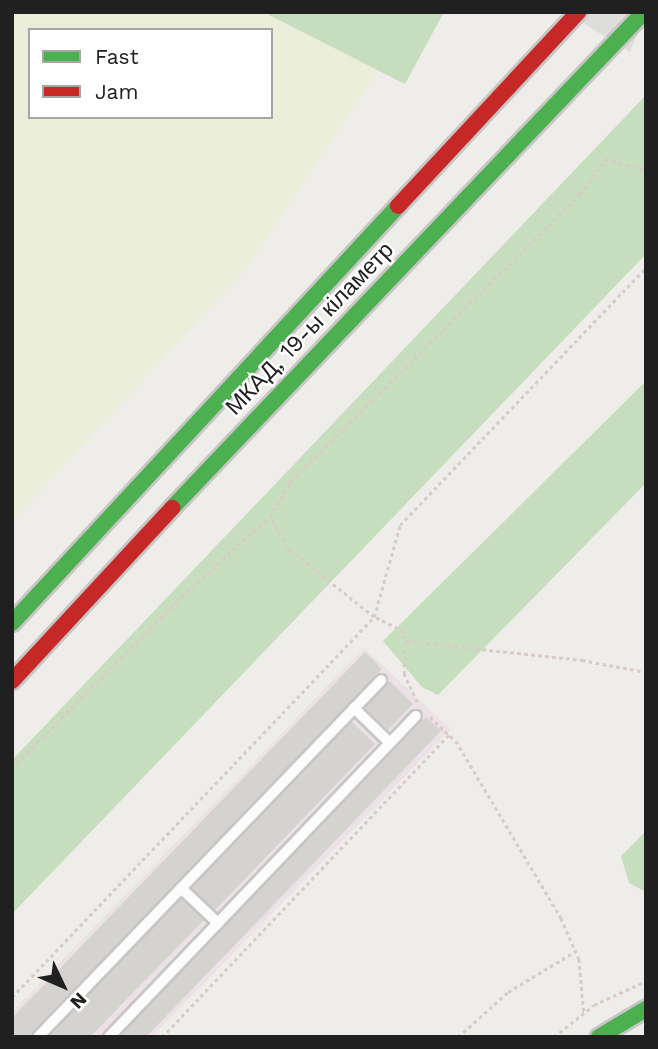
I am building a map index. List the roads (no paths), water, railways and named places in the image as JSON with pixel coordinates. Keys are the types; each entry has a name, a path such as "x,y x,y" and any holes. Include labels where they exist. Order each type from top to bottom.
{"main road":[{"name":"МКАД, 19-ы кіламетр","path":"12,681 260,414 644,12"},
{"name":"МКАД, 19-ы кіламетр","path":"12,623 576,15"},
{"path":"599,1037 646,1009"}],"lane":[{"path":"38,1037 381,680"},
{"path":"354,708 390,743"},
{"path":"109,1037 418,712"},
{"path":"181,888 218,923"}]}
